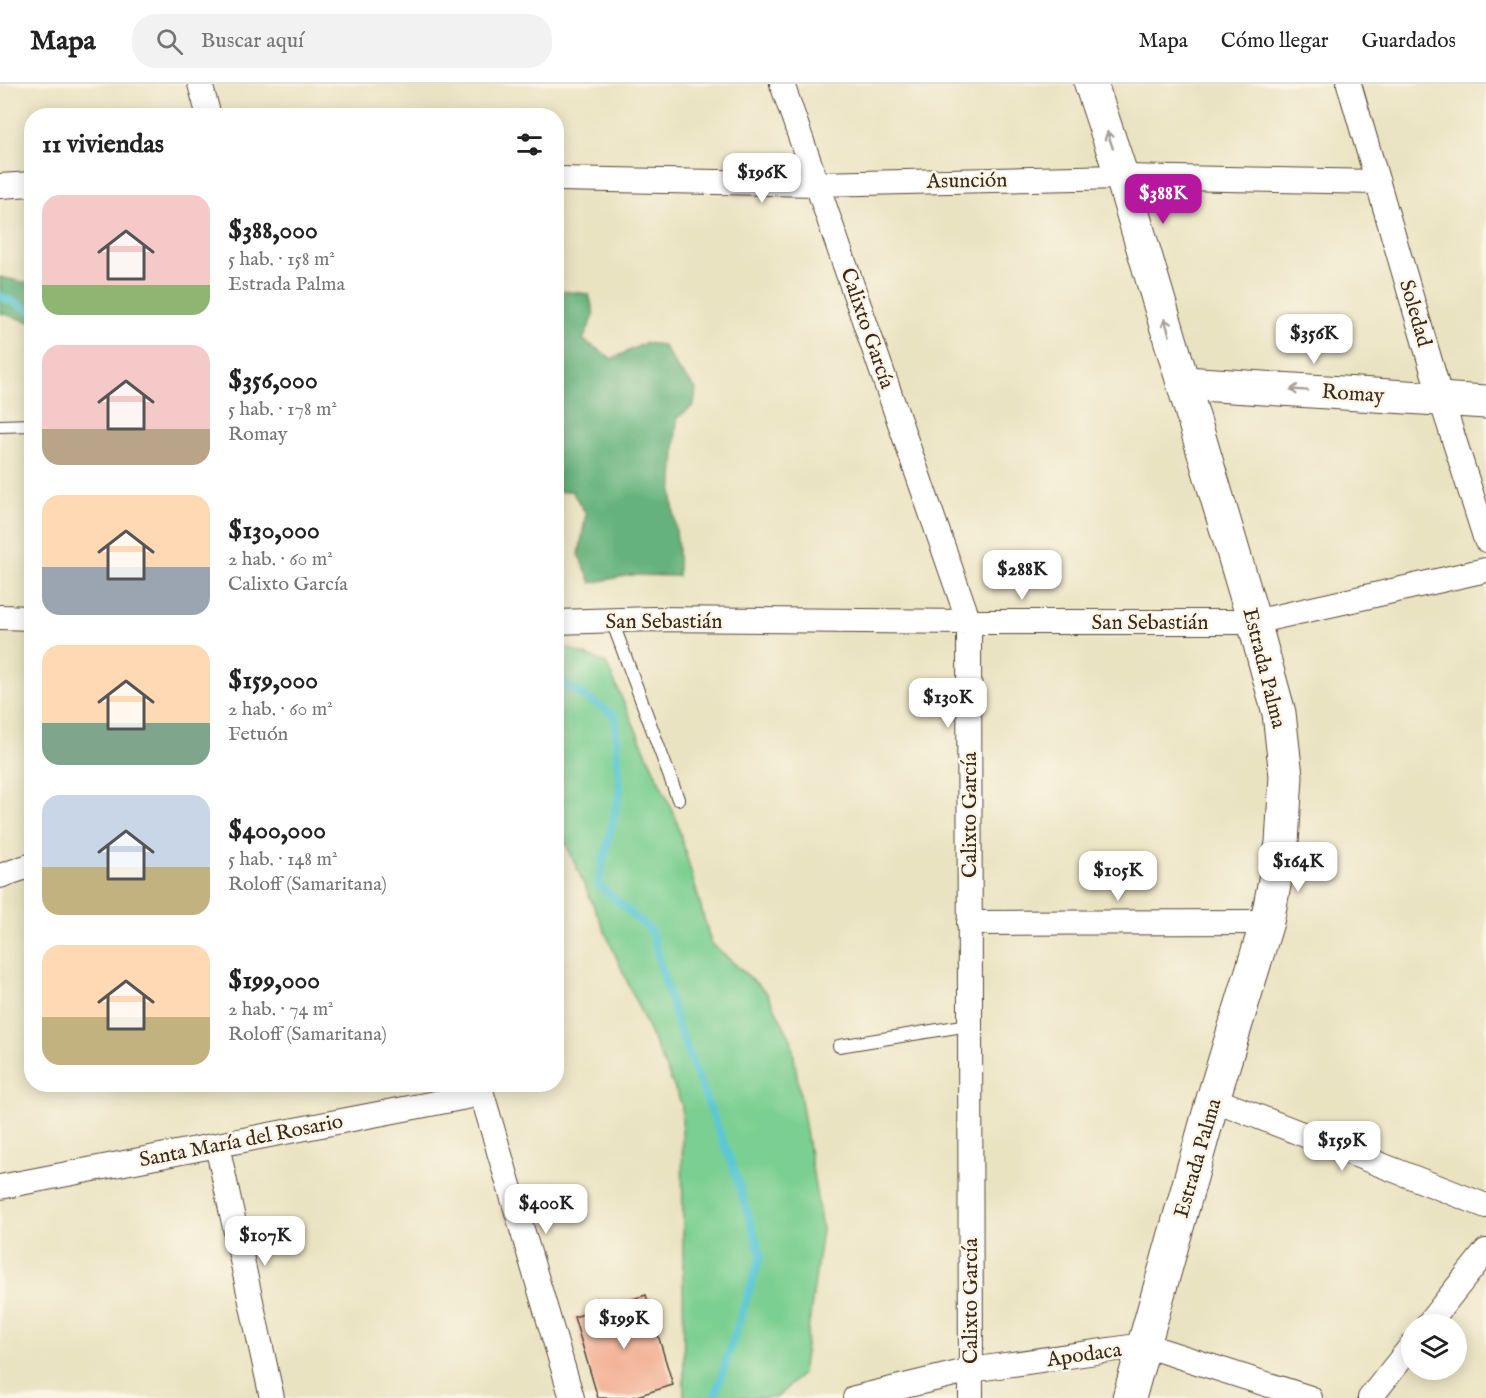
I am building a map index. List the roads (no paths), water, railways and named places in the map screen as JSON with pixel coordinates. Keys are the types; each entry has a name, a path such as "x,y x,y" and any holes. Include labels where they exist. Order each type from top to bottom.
{"street":[{"path":"200,84 207,108"},
{"name":"Calixto García","path":"782,84 969,622 971,1398"},
{"name":"Estrada Palma","path":"1091,84 1122,177 1254,622 1279,713 1286,776 1282,843 1267,922 1213,1100 1129,1398"},
{"name":"Soledad","path":"1349,84 1441,399 1486,540"},
{"name":"Asunción","path":"564,179 818,183 1122,177 1378,183"},
{"path":"0,186 24,184"},
{"name":"Romay","path":"1184,383 1486,402"},
{"name":"San Sebastián","path":"564,622 653,619 1254,622 1486,570"},
{"path":"0,617 24,618"},
{"path":"0,876 24,867"},
{"path":"969,923 1267,922"},
{"name":"Santa María del Rosario","path":"0,1186 217,1145 466,1092"},
{"path":"481,1092 573,1398"},
{"path":"1213,1100 1486,1206"},
{"path":"217,1145 272,1398"},
{"path":"1436,1314 1486,1251"},
{"name":"Apodaca","path":"855,1398 971,1370 1144,1345 1310,1398"},
{"path":"1370,1398 1401,1359"}],"lane":[{"path":"0,426 24,425"},
{"path":"612,621 678,799"},
{"path":"839,1046 969,1026"}],"waterway":[{"path":"0,296 24,307"},
{"path":"564,683 615,716 620,790 598,884 651,931 678,1027 732,1164 761,1255 714,1398"}]}
